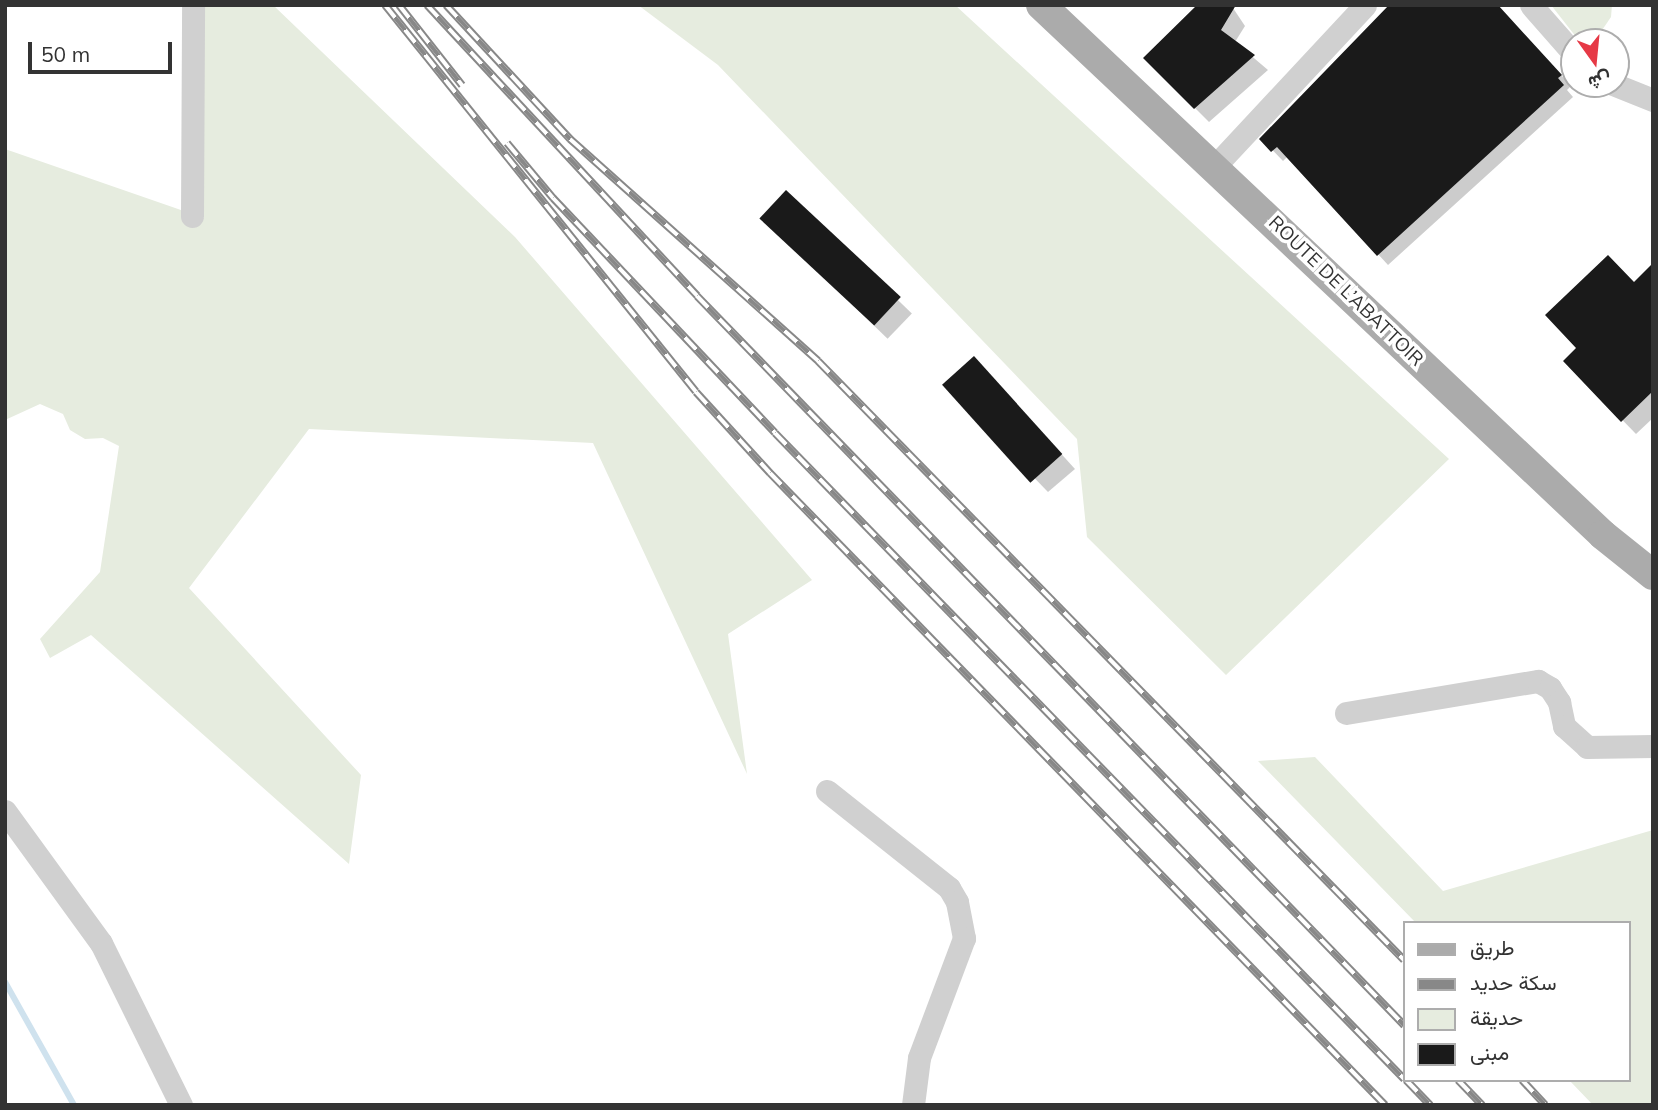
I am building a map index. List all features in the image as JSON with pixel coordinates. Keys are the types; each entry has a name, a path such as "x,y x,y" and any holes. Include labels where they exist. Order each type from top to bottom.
{"main road":[{"name":"ROUTE DE L’ABATTOIR","path":"1041,5 1215,166 1603,535 1653,575"}],"street":[{"path":"192,216 193,5"},
{"path":"1215,166 1365,5"},
{"path":"1531,5 1560,38"},
{"path":"1630,91 1653,100"},
{"path":"1346,713 1538,681 1550,688 1559,702 1564,726 1587,747 1653,746"},
{"path":"827,792 949,888 957,902 964,938 919,1058 913,1105"},
{"path":"5,811 101,943 181,1105"}],"green space":[{"path":"201,5 273,5 515,237 812,580 728,634 747,774 593,443 309,429 189,588 361,775 349,864 91,635 50,658 40,639 100,572 119,446 103,438 85,439 70,430 63,414 40,404 5,420 5,149 204,218"},
{"path":"638,5 955,5 1449,459 1226,675 1087,537 1077,439 718,65"},
{"path":"1551,5 1612,5 1611,17 1604,28 1569,28"},
{"path":"1315,757 1443,891 1653,830 1653,1105 1593,1105 1571,1082 1630,1082 1630,921 1414,921 1258,761"}],"building":[{"path":"1197,5 1236,5 1221,30 1255,55 1194,109 1143,58"},
{"path":"1389,5 1498,5 1560,73 1560,89 1377,256 1277,147 1271,152 1259,139"},
{"path":"786,190 901,297 874,326 759,219"},
{"path":"1608,255 1634,282 1653,263 1653,391 1621,422 1563,361 1576,348 1545,315"},
{"path":"974,356 1062,454 1030,483 942,385"}],"waterway":[{"path":"5,982 74,1105"}],"railway":[{"path":"385,5 696,392 770,473 1385,1105"},
{"path":"399,5 462,85"},
{"path":"427,5 697,296 1402,1023"},
{"path":"446,5 570,139 818,361 1402,958"},
{"path":"507,143 553,198 775,433 1402,1077"},
{"path":"1408,1082 1430,1105"},
{"path":"1460,1082 1482,1105"},
{"path":"1524,1082 1545,1105"}]}
